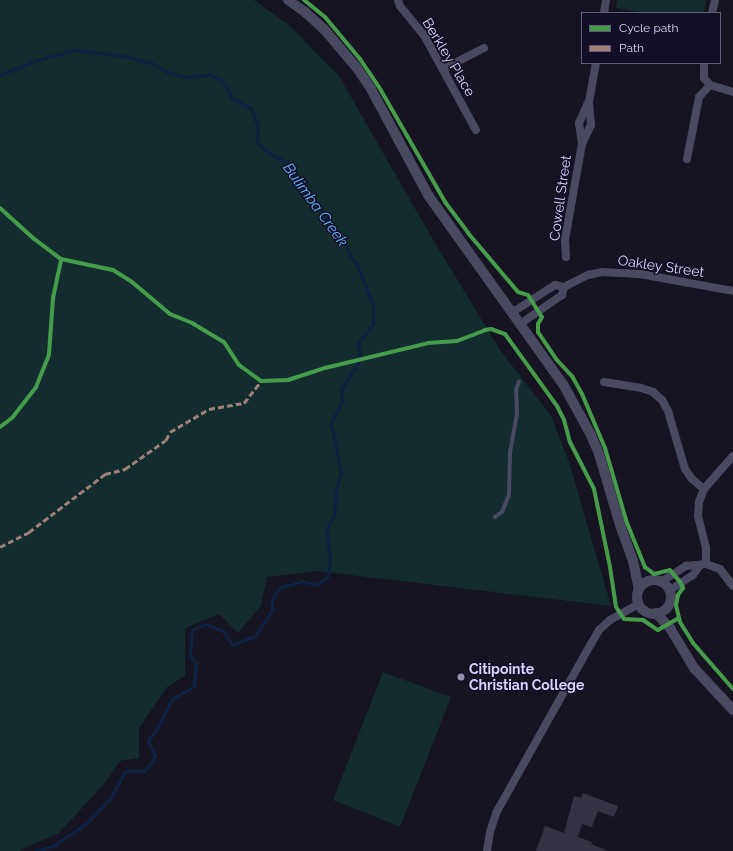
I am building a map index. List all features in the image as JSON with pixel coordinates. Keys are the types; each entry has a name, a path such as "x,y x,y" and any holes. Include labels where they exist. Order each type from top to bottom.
{"street":[{"path":"288,0 305,12 324,29 357,68 371,89 428,195 513,312 562,384 599,454 620,525 633,561 639,589 637,595 639,604 645,611 656,613 670,628 694,668 733,710"},
{"name":"Berkley Place","path":"398,0 400,6 425,37 476,130"},
{"path":"604,12 606,0"},
{"path":"712,12 715,0"},
{"path":"443,70 484,48"},
{"name":"Cowell Street","path":"566,257 565,240 582,144 591,125 589,102 596,64"},
{"path":"704,64 704,78 710,85 733,92"},
{"path":"687,159 698,97 710,85"},
{"name":"Cowell Street","path":"582,144 579,122 589,102"},
{"name":"Oakley Street","path":"513,312 555,285 564,287 588,275 602,272 640,274 733,291"},
{"name":"Oakley Street","path":"520,324 562,295 564,287"},
{"path":"604,382 641,388 653,392 662,400 668,411 685,469 692,479 704,489"},
{"path":"669,591 693,575 703,565 706,548 698,516 700,502 704,489 733,456"},
{"path":"633,561 649,581"},
{"path":"639,589 649,581 661,582 686,566 703,565 720,569 733,586"},
{"path":"661,582 669,591 670,599 667,606 670,628"},
{"path":"487,851 490,832 496,813 599,630 610,620 639,604"},
{"path":"656,613 667,606"}],"lane":[{"path":"495,517 502,512 509,495 510,453 517,415 516,390 518,381"}],"green space":[{"path":"0,0 254,0 290,26 339,76 432,238 500,350 551,416 569,462 611,606 317,571 267,577 261,606 238,633 219,614 185,628 185,676 167,687 139,728 139,758 120,761 104,784 59,833 20,851 0,851"},
{"path":"617,0 706,0 704,12 639,12 616,8"},
{"path":"383,672 451,697 400,827 333,800"}],"building":[{"path":"583,793 618,806 614,817 598,811 592,827 582,824 578,837 592,842 591,844 608,851 536,851 545,826 564,833 574,796 581,798"}],"waterway":[{"name":"Bulimba Creek","path":"0,76 4,73 38,60 75,50 124,56 151,63 168,72 185,77 210,75 222,80 232,98 251,108 258,126 257,142 269,153 288,163 296,180 309,191 334,232 343,238 350,255 357,265 373,305 373,324 358,343 360,360 341,389 342,402 331,423 341,473 336,489 334,515 326,530 330,559 328,576 317,585 303,581 279,588 272,599 272,610 255,636 232,645 223,631 205,624 192,630 190,655 196,663 194,686 172,699 158,727 148,741 155,756 145,771 125,771 110,799 87,823 53,846 35,851"}],"marked path":[{"path":"0,547 29,532 105,474 125,469 166,440 170,432 209,409 244,403 261,381"}],"cycle path":[{"path":"304,0 325,17 360,59 379,87 445,202 468,233 518,292 528,295 542,317 538,324 538,332 556,359 572,376 582,394 605,448 627,523 645,567 654,574 670,570 680,582 683,588 678,595 676,605 680,622 693,643 733,689"},
{"path":"0,208 33,238 61,259 113,270 132,282 170,314 192,323 224,342 239,365 261,381 288,380 325,368 428,343 457,341 485,330 491,329 505,334 557,406 564,420 570,442 594,489 610,567 616,607 624,619 643,620 658,630 679,618"},
{"path":"0,427 12,418 36,387 49,354 53,298 61,259"}],"place":[{"name":"Citipointe Christian College","path":"461,677"}]}
